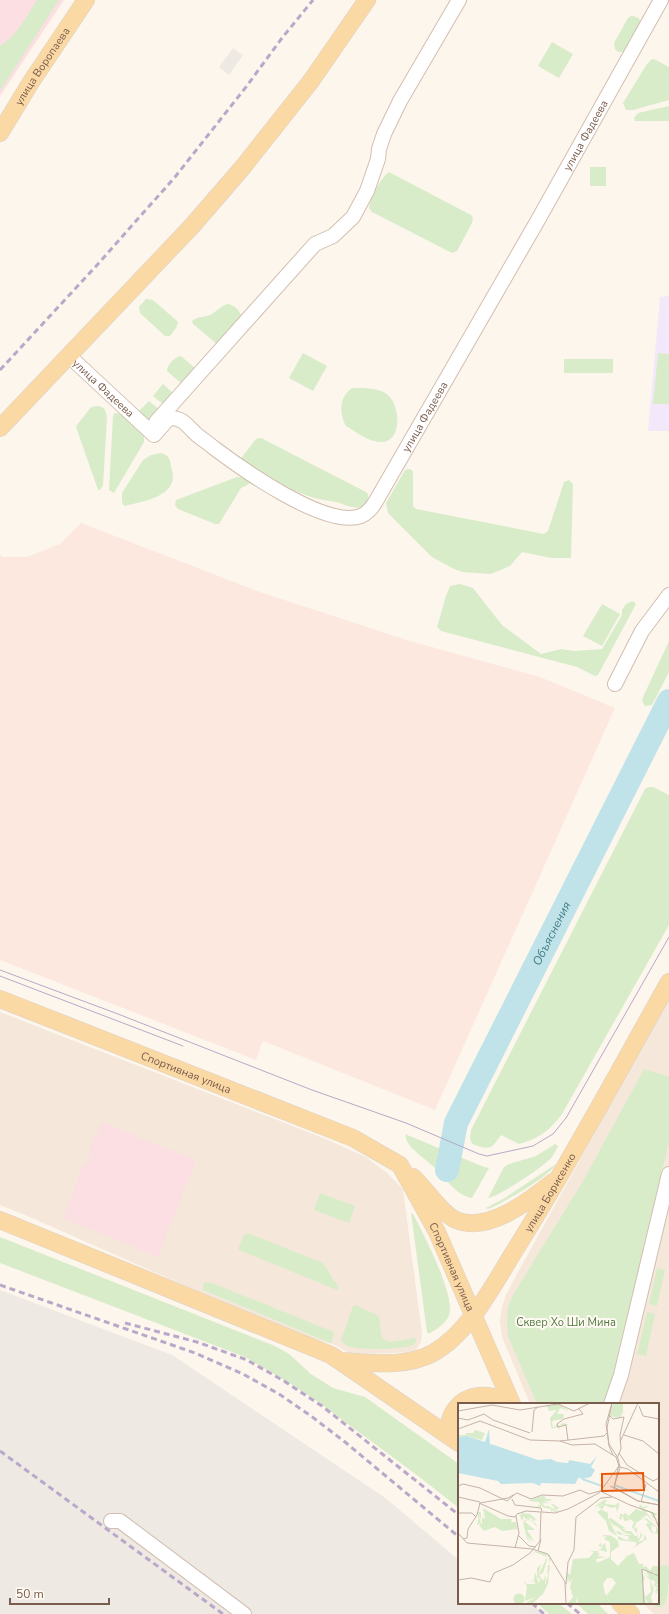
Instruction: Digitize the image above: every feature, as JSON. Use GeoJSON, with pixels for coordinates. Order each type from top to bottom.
{"type":"FeatureCollection","features":[{"type":"Feature","properties":{"kind":"main road","name":"улица Воропаева"},"geometry":{"type":"LineString","coordinates":[[0,133],[31,82],[86,0]]}},
{"type":"Feature","properties":{"kind":"main road","name":"улица Фадеева"},"geometry":{"type":"LineString","coordinates":[[0,428],[192,226],[243,167],[311,81],[367,0]]}},
{"type":"Feature","properties":{"kind":"main road","name":"улица Борисенко"},"geometry":{"type":"LineString","coordinates":[[474,1314],[499,1277],[561,1176],[669,982]]}},
{"type":"Feature","properties":{"kind":"main road","name":"Спортивная улица"},"geometry":{"type":"LineString","coordinates":[[0,999],[352,1138],[400,1165],[437,1232],[474,1314],[448,1343],[431,1354],[419,1359],[395,1363],[340,1361],[331,1355],[0,1220]]}},
{"type":"Feature","properties":{"kind":"main road"},"geometry":{"type":"LineString","coordinates":[[400,1165],[421,1185],[444,1211],[454,1219],[467,1223],[490,1221],[530,1199],[561,1176]]}},
{"type":"Feature","properties":{"kind":"main road"},"geometry":{"type":"LineString","coordinates":[[474,1314],[511,1403]]}},
{"type":"Feature","properties":{"kind":"main road"},"geometry":{"type":"LineString","coordinates":[[340,1361],[454,1439]]}},
{"type":"Feature","properties":{"kind":"main road"},"geometry":{"type":"LineString","coordinates":[[461,1403],[467,1399],[483,1396],[498,1398],[509,1403]]}},
{"type":"Feature","properties":{"kind":"main road"},"geometry":{"type":"LineString","coordinates":[[454,1439],[450,1420],[451,1415],[458,1405]]}},
{"type":"Feature","properties":{"kind":"main road"},"geometry":{"type":"LineString","coordinates":[[621,1604],[631,1614]]}},
{"type":"Feature","properties":{"kind":"street"},"geometry":{"type":"LineString","coordinates":[[149,430],[315,244],[333,236],[354,217],[367,191],[378,159],[379,149],[384,134],[400,101],[459,0]]}},
{"type":"Feature","properties":{"kind":"street","name":"улица Фадеева"},"geometry":{"type":"LineString","coordinates":[[69,356],[154,435],[170,418],[183,420],[197,435],[248,473],[312,509],[345,517],[360,516],[367,513],[376,501],[491,304],[661,0]]}},
{"type":"Feature","properties":{"kind":"street"},"geometry":{"type":"LineString","coordinates":[[615,684],[642,631],[669,595]]}},
{"type":"Feature","properties":{"kind":"street"},"geometry":{"type":"LineString","coordinates":[[611,1403],[621,1375],[669,1174]]}},
{"type":"Feature","properties":{"kind":"street"},"geometry":{"type":"LineString","coordinates":[[111,1521],[120,1521],[244,1614]]}},
{"type":"Feature","properties":{"kind":"shaded area"},"geometry":{"type":"Polygon","coordinates":[[[0,0],[64,0],[0,96],[0,0]]]}},
{"type":"Feature","properties":{"kind":"shaded area"},"geometry":{"type":"Polygon","coordinates":[[[233,48],[243,55],[229,75],[219,67],[233,48]]]}},
{"type":"Feature","properties":{"kind":"shaded area"},"geometry":{"type":"Polygon","coordinates":[[[669,296],[669,431],[648,431],[660,297],[669,296]]]}},
{"type":"Feature","properties":{"kind":"shaded area"},"geometry":{"type":"Polygon","coordinates":[[[81,523],[260,592],[410,641],[540,677],[615,708],[435,1110],[263,1041],[256,1060],[0,960],[0,555],[3,557],[27,557],[60,544],[81,523]]]}},
{"type":"Feature","properties":{"kind":"shaded area","name":"Сквер Хо Ши Мина"},"geometry":{"type":"Polygon","coordinates":[[[669,999],[669,1614],[654,1614],[644,1604],[659,1604],[659,1403],[530,1403],[502,1337],[500,1321],[506,1295],[669,999]]]}},
{"type":"Feature","properties":{"kind":"shaded area"},"geometry":{"type":"Polygon","coordinates":[[[0,1012],[321,1137],[366,1157],[387,1173],[403,1189],[422,1333],[421,1342],[416,1350],[395,1353],[349,1353],[335,1345],[308,1337],[181,1284],[0,1205],[0,1012]]]}},
{"type":"Feature","properties":{"kind":"shaded area"},"geometry":{"type":"Polygon","coordinates":[[[102,1122],[196,1160],[158,1257],[63,1218],[84,1163],[88,1164],[91,1155],[87,1154],[102,1122]]]}},
{"type":"Feature","properties":{"kind":"shaded area"},"geometry":{"type":"Polygon","coordinates":[[[0,1290],[172,1355],[384,1497],[458,1559],[458,1604],[533,1604],[544,1614],[0,1614],[0,1290]]]}},
{"type":"Feature","properties":{"kind":"green space"},"geometry":{"type":"Polygon","coordinates":[[[37,0],[59,0],[0,91],[0,46],[16,32],[37,0]]]}},
{"type":"Feature","properties":{"kind":"green space"},"geometry":{"type":"Polygon","coordinates":[[[631,16],[638,18],[641,23],[625,52],[618,52],[615,49],[614,43],[628,18],[631,16]]]}},
{"type":"Feature","properties":{"kind":"green space"},"geometry":{"type":"Polygon","coordinates":[[[552,42],[573,54],[559,78],[538,66],[552,42]]]}},
{"type":"Feature","properties":{"kind":"green space"},"geometry":{"type":"Polygon","coordinates":[[[652,59],[669,67],[669,100],[633,110],[626,110],[623,103],[647,64],[652,59]]]}},
{"type":"Feature","properties":{"kind":"green space"},"geometry":{"type":"Polygon","coordinates":[[[669,106],[669,121],[635,121],[634,118],[638,113],[669,106]]]}},
{"type":"Feature","properties":{"kind":"green space"},"geometry":{"type":"Polygon","coordinates":[[[590,167],[606,167],[606,186],[590,186],[590,167]]]}},
{"type":"Feature","properties":{"kind":"green space"},"geometry":{"type":"Polygon","coordinates":[[[389,172],[471,215],[473,218],[472,223],[457,251],[452,253],[372,212],[369,208],[374,194],[379,183],[389,172]]]}},
{"type":"Feature","properties":{"kind":"green space"},"geometry":{"type":"Polygon","coordinates":[[[146,299],[153,300],[178,322],[176,328],[170,336],[165,336],[140,313],[139,307],[146,299]]]}},
{"type":"Feature","properties":{"kind":"green space"},"geometry":{"type":"Polygon","coordinates":[[[227,304],[237,309],[242,319],[217,344],[193,324],[192,321],[210,315],[227,304]]]}},
{"type":"Feature","properties":{"kind":"green space"},"geometry":{"type":"Polygon","coordinates":[[[303,353],[327,366],[313,391],[289,378],[303,353]]]}},
{"type":"Feature","properties":{"kind":"green space"},"geometry":{"type":"Polygon","coordinates":[[[658,353],[669,354],[669,404],[653,404],[658,353]]]}},
{"type":"Feature","properties":{"kind":"green space"},"geometry":{"type":"Polygon","coordinates":[[[180,356],[195,368],[183,385],[167,371],[171,362],[180,356]]]}},
{"type":"Feature","properties":{"kind":"green space"},"geometry":{"type":"Polygon","coordinates":[[[564,359],[613,359],[613,373],[564,373],[564,359]]]}},
{"type":"Feature","properties":{"kind":"green space"},"geometry":{"type":"Polygon","coordinates":[[[163,384],[173,393],[164,405],[153,396],[163,384]]]}},
{"type":"Feature","properties":{"kind":"green space"},"geometry":{"type":"Polygon","coordinates":[[[352,388],[367,388],[382,391],[390,397],[396,411],[397,428],[390,440],[383,442],[374,441],[346,426],[341,411],[345,396],[352,388]]]}},
{"type":"Feature","properties":{"kind":"green space"},"geometry":{"type":"Polygon","coordinates":[[[149,401],[160,410],[150,422],[138,412],[149,401]]]}},
{"type":"Feature","properties":{"kind":"green space"},"geometry":{"type":"Polygon","coordinates":[[[97,406],[105,409],[107,418],[103,485],[100,490],[98,490],[76,427],[90,408],[97,406]]]}},
{"type":"Feature","properties":{"kind":"green space"},"geometry":{"type":"Polygon","coordinates":[[[115,413],[124,414],[144,434],[144,442],[114,493],[109,490],[113,416],[115,413]]]}},
{"type":"Feature","properties":{"kind":"green space"},"geometry":{"type":"Polygon","coordinates":[[[261,438],[366,492],[368,494],[368,501],[366,505],[357,508],[309,496],[278,483],[243,463],[242,457],[256,439],[261,438]]]}},
{"type":"Feature","properties":{"kind":"green space"},"geometry":{"type":"Polygon","coordinates":[[[161,453],[167,456],[170,461],[173,476],[171,485],[161,495],[146,501],[124,506],[122,502],[122,493],[143,460],[151,455],[161,453]]]}},
{"type":"Feature","properties":{"kind":"green space"},"geometry":{"type":"Polygon","coordinates":[[[405,470],[412,470],[413,473],[413,506],[416,509],[544,534],[548,531],[564,482],[569,480],[573,484],[571,558],[552,558],[522,552],[510,566],[491,574],[462,572],[452,568],[432,557],[388,513],[386,503],[405,470]]]}},
{"type":"Feature","properties":{"kind":"green space"},"geometry":{"type":"Polygon","coordinates":[[[237,477],[247,478],[250,482],[241,488],[219,524],[215,524],[178,509],[175,505],[176,500],[237,477]]]}},
{"type":"Feature","properties":{"kind":"green space"},"geometry":{"type":"Polygon","coordinates":[[[460,584],[473,588],[502,625],[541,654],[561,649],[575,651],[602,649],[622,615],[622,610],[626,604],[633,601],[636,604],[598,675],[595,676],[577,667],[441,631],[437,627],[450,586],[460,584]]]}},
{"type":"Feature","properties":{"kind":"green space"},"geometry":{"type":"Polygon","coordinates":[[[602,604],[620,614],[602,646],[583,636],[602,604]]]}},
{"type":"Feature","properties":{"kind":"green space"},"geometry":{"type":"Polygon","coordinates":[[[669,641],[669,672],[652,705],[645,706],[642,701],[644,695],[669,641]]]}},
{"type":"Feature","properties":{"kind":"green space"},"geometry":{"type":"Polygon","coordinates":[[[653,787],[669,795],[669,925],[562,1114],[553,1125],[544,1133],[519,1144],[501,1135],[495,1144],[490,1147],[486,1148],[472,1144],[470,1138],[471,1130],[645,789],[653,787]]]}},
{"type":"Feature","properties":{"kind":"green space","name":"Сквер Хо Ши Мина"},"geometry":{"type":"Polygon","coordinates":[[[644,1069],[669,1077],[669,1142],[606,1403],[537,1403],[508,1336],[508,1307],[513,1295],[583,1181],[644,1069]]]}},
{"type":"Feature","properties":{"kind":"green space"},"geometry":{"type":"Polygon","coordinates":[[[405,1134],[489,1168],[472,1198],[461,1194],[456,1190],[436,1169],[413,1149],[407,1142],[405,1134]]]}},
{"type":"Feature","properties":{"kind":"green space"},"geometry":{"type":"Polygon","coordinates":[[[555,1144],[558,1146],[552,1157],[547,1162],[511,1187],[488,1198],[504,1167],[509,1164],[536,1156],[555,1144]]]}},
{"type":"Feature","properties":{"kind":"green space"},"geometry":{"type":"Polygon","coordinates":[[[556,1164],[545,1176],[514,1196],[488,1209],[486,1208],[503,1199],[556,1164]]]}},
{"type":"Feature","properties":{"kind":"green space"},"geometry":{"type":"Polygon","coordinates":[[[320,1193],[355,1206],[349,1223],[314,1210],[320,1193]]]}},
{"type":"Feature","properties":{"kind":"green space"},"geometry":{"type":"Polygon","coordinates":[[[411,1213],[418,1223],[431,1249],[448,1294],[450,1306],[449,1315],[446,1321],[429,1334],[427,1332],[411,1213]]]}},
{"type":"Feature","properties":{"kind":"green space"},"geometry":{"type":"Polygon","coordinates":[[[248,1233],[323,1263],[339,1288],[337,1290],[239,1250],[238,1249],[244,1235],[248,1233]]]}},
{"type":"Feature","properties":{"kind":"green space"},"geometry":{"type":"Polygon","coordinates":[[[0,1237],[275,1346],[289,1354],[311,1374],[333,1388],[365,1397],[458,1463],[458,1507],[317,1401],[245,1357],[0,1263],[0,1237]]]}},
{"type":"Feature","properties":{"kind":"green space"},"geometry":{"type":"Polygon","coordinates":[[[657,1268],[665,1270],[657,1306],[649,1304],[657,1268]]]}},
{"type":"Feature","properties":{"kind":"green space"},"geometry":{"type":"Polygon","coordinates":[[[204,1282],[212,1283],[334,1332],[332,1342],[330,1343],[203,1290],[204,1282]]]}},
{"type":"Feature","properties":{"kind":"green space"},"geometry":{"type":"Polygon","coordinates":[[[355,1305],[379,1317],[383,1339],[390,1342],[414,1338],[416,1339],[415,1343],[409,1346],[383,1349],[356,1348],[345,1345],[341,1340],[353,1306],[355,1305]]]}},
{"type":"Feature","properties":{"kind":"green space"},"geometry":{"type":"Polygon","coordinates":[[[647,1312],[655,1314],[646,1356],[637,1354],[647,1312]]]}},
{"type":"Feature","properties":{"kind":"green space"},"geometry":{"type":"Polygon","coordinates":[[[659,1565],[669,1566],[669,1582],[666,1599],[662,1607],[656,1607],[653,1604],[659,1604],[659,1565]]]}},
{"type":"Feature","properties":{"kind":"green space"},"geometry":{"type":"Polygon","coordinates":[[[538,1604],[559,1604],[572,1614],[549,1614],[538,1604]]]}},
{"type":"Feature","properties":{"kind":"green space"},"geometry":{"type":"Polygon","coordinates":[[[577,1604],[598,1604],[608,1614],[588,1614],[577,1604]]]}},
{"type":"Feature","properties":{"kind":"waterway","name":"Объяснения"},"geometry":{"type":"LineString","coordinates":[[447,1170],[456,1123],[669,701]]}},
{"type":"Feature","properties":{"kind":"tram line"},"geometry":{"type":"LineString","coordinates":[[0,970],[118,1014],[312,1090],[406,1123],[487,1156],[533,1146],[553,1134],[566,1118],[669,937]]}},
{"type":"Feature","properties":{"kind":"tram line"},"geometry":{"type":"LineString","coordinates":[[0,976],[183,1046]]}},
{"type":"Feature","properties":{"kind":"railway"},"geometry":{"type":"LineString","coordinates":[[0,370],[98,264],[175,177],[313,0]]}},
{"type":"Feature","properties":{"kind":"railway"},"geometry":{"type":"LineString","coordinates":[[0,1285],[195,1353],[243,1374],[279,1394],[311,1416],[345,1442],[458,1536]]}},
{"type":"Feature","properties":{"kind":"railway"},"geometry":{"type":"LineString","coordinates":[[125,1323],[197,1342],[247,1360],[284,1381],[322,1406],[458,1514]]}},
{"type":"Feature","properties":{"kind":"railway"},"geometry":{"type":"LineString","coordinates":[[0,1451],[223,1614]]}},
{"type":"Feature","properties":{"kind":"railway"},"geometry":{"type":"LineString","coordinates":[[533,1604],[544,1614]]}},
{"type":"Feature","properties":{"kind":"railway"},"geometry":{"type":"LineString","coordinates":[[568,1604],[580,1614]]}}]}
